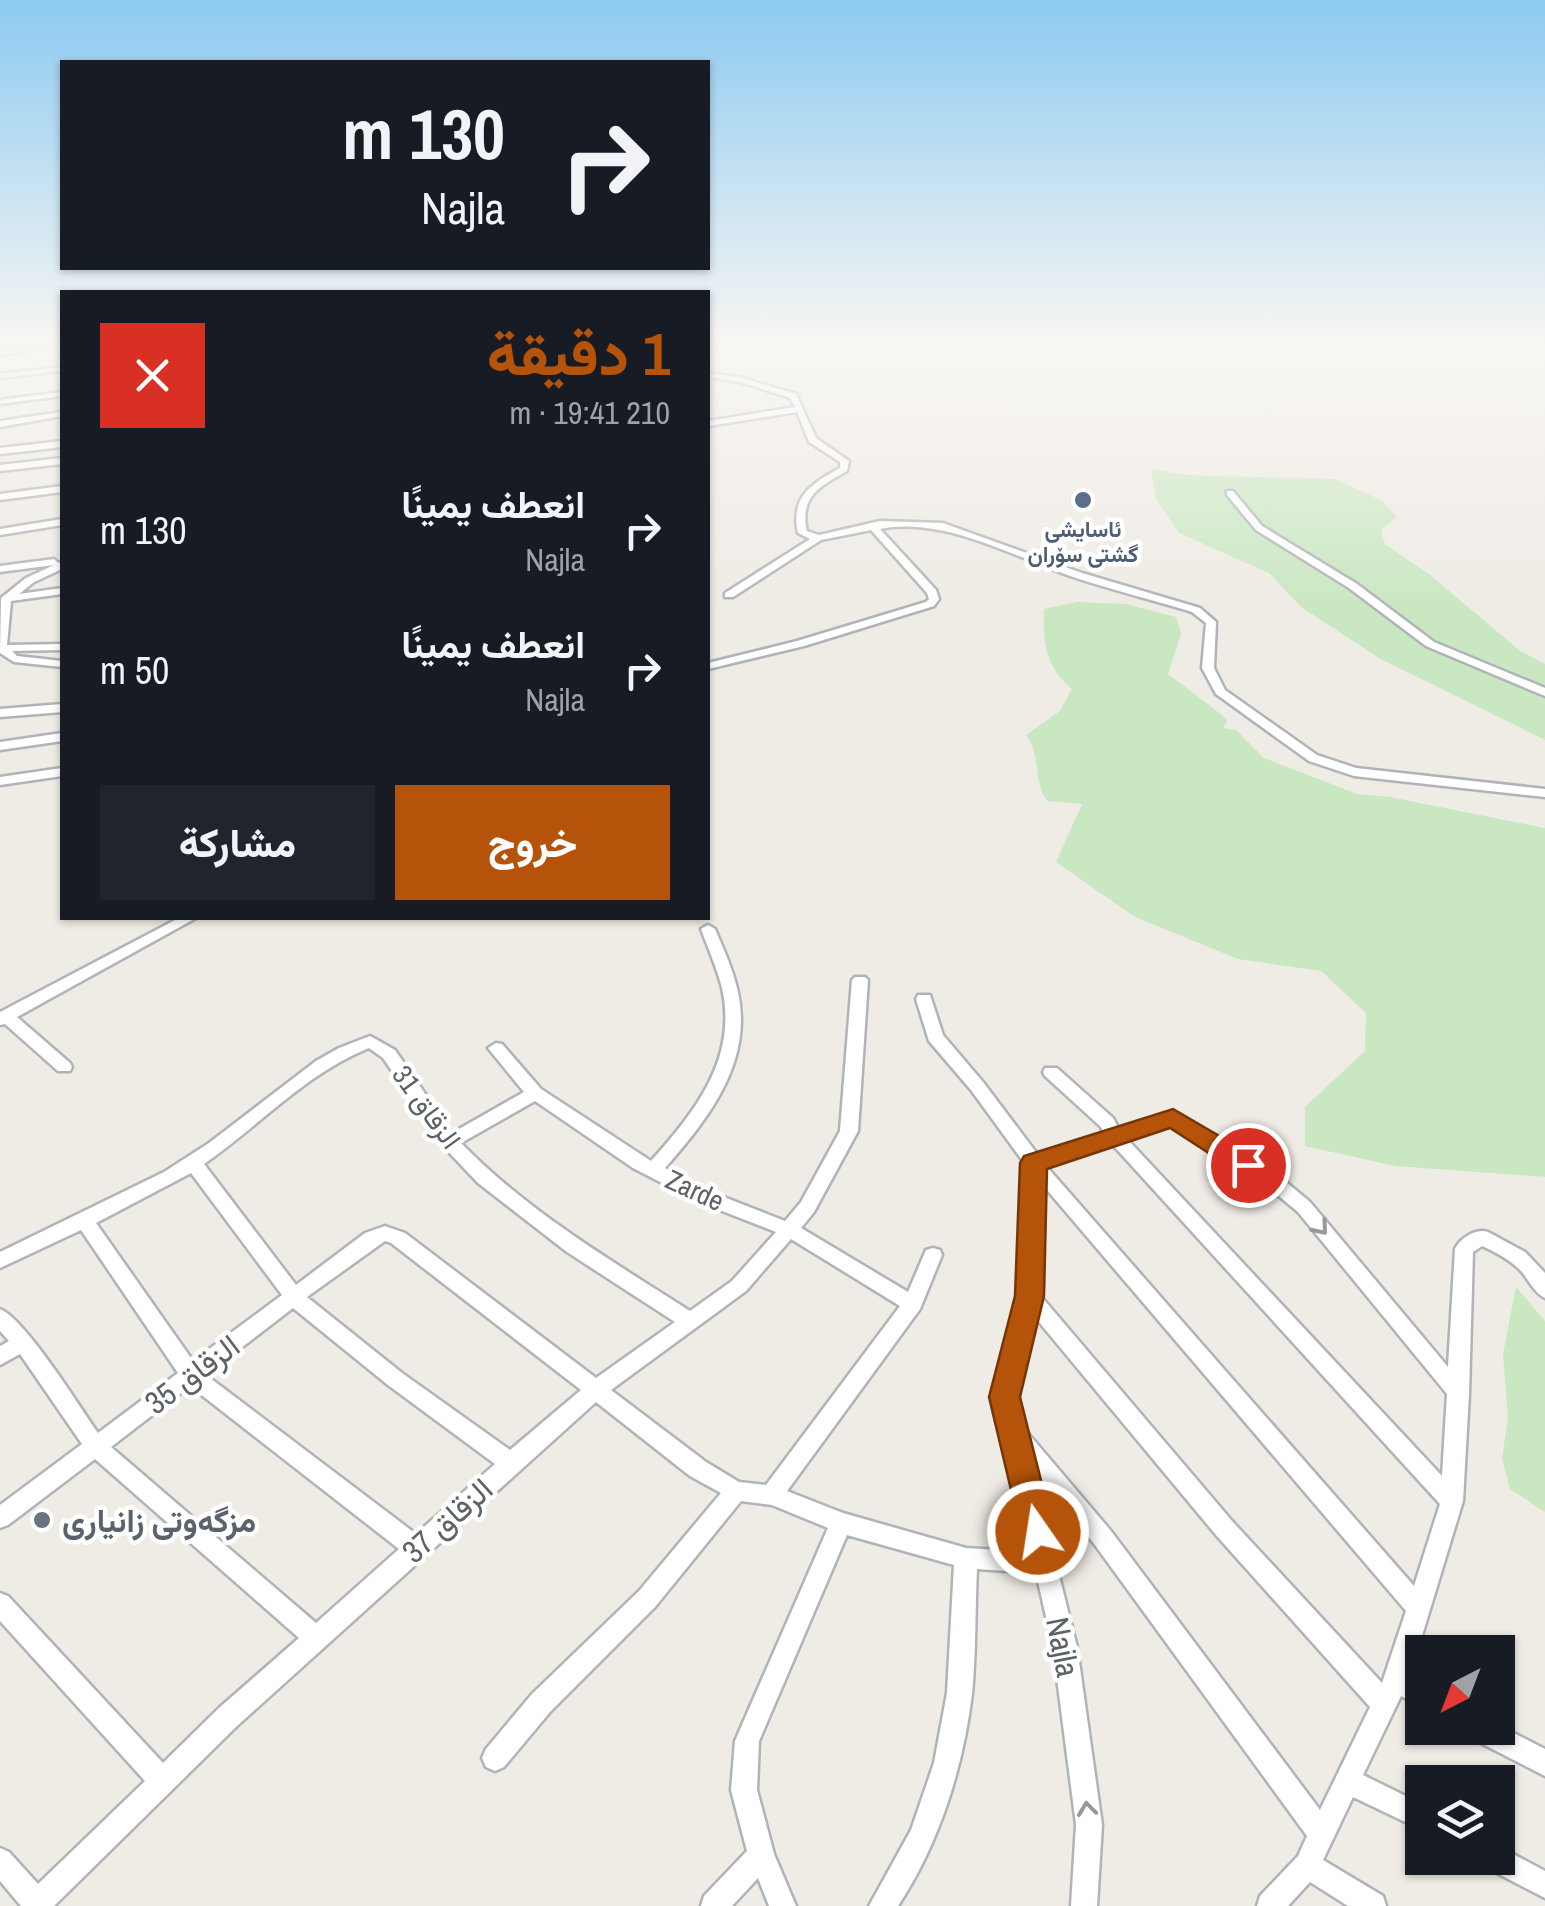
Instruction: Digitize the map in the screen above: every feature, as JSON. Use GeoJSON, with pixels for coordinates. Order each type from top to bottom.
{"type":"FeatureCollection","features":[{"type":"Feature","properties":{"kind":"street"},"geometry":{"type":"LineString","coordinates":[[808,432],[812,442],[846,463],[844,469],[811,489],[798,509],[803,533],[818,538]]}},
{"type":"Feature","properties":{"kind":"street"},"geometry":{"type":"LineString","coordinates":[[0,451],[60,444]]}},
{"type":"Feature","properties":{"kind":"street"},"geometry":{"type":"LineString","coordinates":[[0,481],[2,468],[60,461]]}},
{"type":"Feature","properties":{"kind":"street"},"geometry":{"type":"LineString","coordinates":[[0,497],[60,489]]}},
{"type":"Feature","properties":{"kind":"street"},"geometry":{"type":"LineString","coordinates":[[1230,494],[1259,528],[1353,586],[1430,644],[1545,692]]}},
{"type":"Feature","properties":{"kind":"street"},"geometry":{"type":"LineString","coordinates":[[872,527],[910,516]]}},
{"type":"Feature","properties":{"kind":"street"},"geometry":{"type":"LineString","coordinates":[[0,532],[60,522]]}},
{"type":"Feature","properties":{"kind":"street"},"geometry":{"type":"LineString","coordinates":[[729,595],[818,538],[910,522],[943,526],[1078,574],[1196,610],[1211,622],[1208,668],[1220,692],[1314,758],[1354,772],[1545,793]]}},
{"type":"Feature","properties":{"kind":"street"},"geometry":{"type":"LineString","coordinates":[[710,666],[781,649],[930,604],[932,592],[872,527]]}},
{"type":"Feature","properties":{"kind":"street"},"geometry":{"type":"LineString","coordinates":[[0,569],[60,563]]}},
{"type":"Feature","properties":{"kind":"street"},"geometry":{"type":"LineString","coordinates":[[3,599],[60,564]]}},
{"type":"Feature","properties":{"kind":"street"},"geometry":{"type":"LineString","coordinates":[[3,599],[60,594]]}},
{"type":"Feature","properties":{"kind":"street"},"geometry":{"type":"LineString","coordinates":[[1,648],[3,599]]}},
{"type":"Feature","properties":{"kind":"street"},"geometry":{"type":"LineString","coordinates":[[1,648],[60,647]]}},
{"type":"Feature","properties":{"kind":"street"},"geometry":{"type":"LineString","coordinates":[[1,648],[14,659],[60,664]]}},
{"type":"Feature","properties":{"kind":"street"},"geometry":{"type":"LineString","coordinates":[[0,713],[60,708]]}},
{"type":"Feature","properties":{"kind":"street"},"geometry":{"type":"LineString","coordinates":[[0,746],[60,737]]}},
{"type":"Feature","properties":{"kind":"street"},"geometry":{"type":"LineString","coordinates":[[0,781],[60,772]]}},
{"type":"Feature","properties":{"kind":"street"},"geometry":{"type":"LineString","coordinates":[[64,1067],[3,1018],[185,920]]}},
{"type":"Feature","properties":{"kind":"street"},"geometry":{"type":"LineString","coordinates":[[653,1170],[689,1130],[732,1055],[732,995],[708,928]]}},
{"type":"Feature","properties":{"kind":"street","name":"الزقاق 37"},"geometry":{"type":"LineString","coordinates":[[36,1905],[162,1781],[510,1462],[598,1388],[738,1286],[808,1207],[849,1131],[860,980]]}},
{"type":"Feature","properties":{"kind":"street"},"geometry":{"type":"LineString","coordinates":[[924,999],[935,1038],[1034,1163],[1418,1608]]}},
{"type":"Feature","properties":{"kind":"street","name":"الزقاق 31"},"geometry":{"type":"LineString","coordinates":[[0,1261],[193,1163],[306,1072],[343,1050],[370,1040],[389,1054],[449,1142],[484,1178],[574,1247],[690,1321]]}},
{"type":"Feature","properties":{"kind":"street","name":"Zarde"},"geometry":{"type":"LineString","coordinates":[[496,1048],[535,1093],[653,1170],[705,1197],[788,1229],[913,1304]]}},
{"type":"Feature","properties":{"kind":"street"},"geometry":{"type":"LineString","coordinates":[[1051,1072],[1107,1122],[1116,1137],[1452,1501]]}},
{"type":"Feature","properties":{"kind":"street"},"geometry":{"type":"LineString","coordinates":[[449,1142],[535,1093]]}},
{"type":"Feature","properties":{"kind":"street"},"geometry":{"type":"LineString","coordinates":[[1034,1163],[1173,1118],[1274,1182],[1304,1207],[1459,1394]]}},
{"type":"Feature","properties":{"kind":"street"},"geometry":{"type":"LineString","coordinates":[[193,1163],[295,1298],[395,1379],[510,1462]]}},
{"type":"Feature","properties":{"kind":"street","name":"Najla"},"geometry":{"type":"LineString","coordinates":[[1034,1163],[1029,1296],[1004,1397],[1065,1647],[1089,1825],[1084,1906]]}},
{"type":"Feature","properties":{"kind":"street"},"geometry":{"type":"LineString","coordinates":[[83,1218],[190,1374],[416,1548]]}},
{"type":"Feature","properties":{"kind":"street","name":"الزقاق 35"},"geometry":{"type":"LineString","coordinates":[[0,1518],[372,1238],[385,1233],[398,1238],[598,1388]]}},
{"type":"Feature","properties":{"kind":"street"},"geometry":{"type":"LineString","coordinates":[[1270,1906],[1307,1865],[1396,1680],[1452,1501],[1464,1249],[1481,1237],[1507,1248],[1536,1273],[1545,1290]]}},
{"type":"Feature","properties":{"kind":"street"},"geometry":{"type":"LineString","coordinates":[[771,1494],[913,1304],[933,1255]]}},
{"type":"Feature","properties":{"kind":"street"},"geometry":{"type":"LineString","coordinates":[[1029,1296],[1224,1528],[1384,1704]]}},
{"type":"Feature","properties":{"kind":"street"},"geometry":{"type":"LineString","coordinates":[[0,1316],[95,1446],[316,1638]]}},
{"type":"Feature","properties":{"kind":"street"},"geometry":{"type":"LineString","coordinates":[[0,1357],[22,1342]]}},
{"type":"Feature","properties":{"kind":"street"},"geometry":{"type":"LineString","coordinates":[[598,1388],[698,1469],[736,1491],[771,1494],[841,1523],[966,1558],[1045,1563]]}},
{"type":"Feature","properties":{"kind":"street"},"geometry":{"type":"LineString","coordinates":[[1012,1428],[1104,1538],[1322,1835]]}},
{"type":"Feature","properties":{"kind":"street"},"geometry":{"type":"LineString","coordinates":[[495,1758],[541,1703],[646,1599],[736,1491]]}},
{"type":"Feature","properties":{"kind":"street"},"geometry":{"type":"LineString","coordinates":[[783,1906],[761,1855],[744,1790],[746,1740],[841,1523]]}},
{"type":"Feature","properties":{"kind":"street"},"geometry":{"type":"LineString","coordinates":[[882,1906],[897,1884],[930,1812],[957,1712],[966,1558]]}},
{"type":"Feature","properties":{"kind":"street"},"geometry":{"type":"LineString","coordinates":[[0,1604],[162,1781]]}},
{"type":"Feature","properties":{"kind":"street"},"geometry":{"type":"LineString","coordinates":[[1396,1680],[1405,1686]]}},
{"type":"Feature","properties":{"kind":"street"},"geometry":{"type":"LineString","coordinates":[[1511,1745],[1545,1763]]}},
{"type":"Feature","properties":{"kind":"street"},"geometry":{"type":"LineString","coordinates":[[1348,1781],[1405,1809]]}},
{"type":"Feature","properties":{"kind":"street"},"geometry":{"type":"LineString","coordinates":[[714,1906],[761,1855]]}},
{"type":"Feature","properties":{"kind":"street"},"geometry":{"type":"LineString","coordinates":[[0,1862],[36,1905]]}},
{"type":"Feature","properties":{"kind":"street"},"geometry":{"type":"LineString","coordinates":[[1307,1865],[1372,1906]]}},
{"type":"Feature","properties":{"kind":"street"},"geometry":{"type":"LineString","coordinates":[[1515,1869],[1545,1885]]}},
{"type":"Feature","properties":{"kind":"green space"},"geometry":{"type":"Polygon","coordinates":[[[1151,469],[1186,475],[1335,479],[1381,500],[1397,517],[1381,530],[1385,544],[1429,574],[1519,650],[1545,664],[1545,740],[1379,658],[1301,607],[1269,573],[1179,533],[1156,499],[1151,469]]]}},
{"type":"Feature","properties":{"kind":"green space"},"geometry":{"type":"Polygon","coordinates":[[[1077,602],[1126,604],[1176,617],[1181,634],[1168,674],[1222,715],[1227,721],[1223,728],[1236,730],[1264,758],[1357,794],[1545,828],[1545,1177],[1395,1166],[1305,1146],[1305,1107],[1365,1051],[1366,1013],[1321,971],[1238,959],[1135,917],[1056,862],[1082,804],[1047,801],[1026,735],[1060,711],[1072,689],[1051,663],[1044,633],[1044,609],[1077,602]]]}},
{"type":"Feature","properties":{"kind":"green space"},"geometry":{"type":"Polygon","coordinates":[[[1516,1287],[1545,1321],[1545,1512],[1510,1489],[1502,1458],[1508,1418],[1503,1354],[1516,1287]]]}},
{"type":"Feature","properties":{"kind":"place","name":"ئاسایشی گشتی سۆران"},"geometry":{"type":"Point","coordinates":[1083,500]}},
{"type":"Feature","properties":{"kind":"place","name":"مزگەوتی زانیاری"},"geometry":{"type":"Point","coordinates":[42,1520]}},
{"type":"Feature","properties":{"kind":"route"},"geometry":{"type":"LineString","coordinates":[[1038,1532],[1004,1397],[1029,1296],[1034,1163],[1173,1118],[1248,1165]]}}]}
